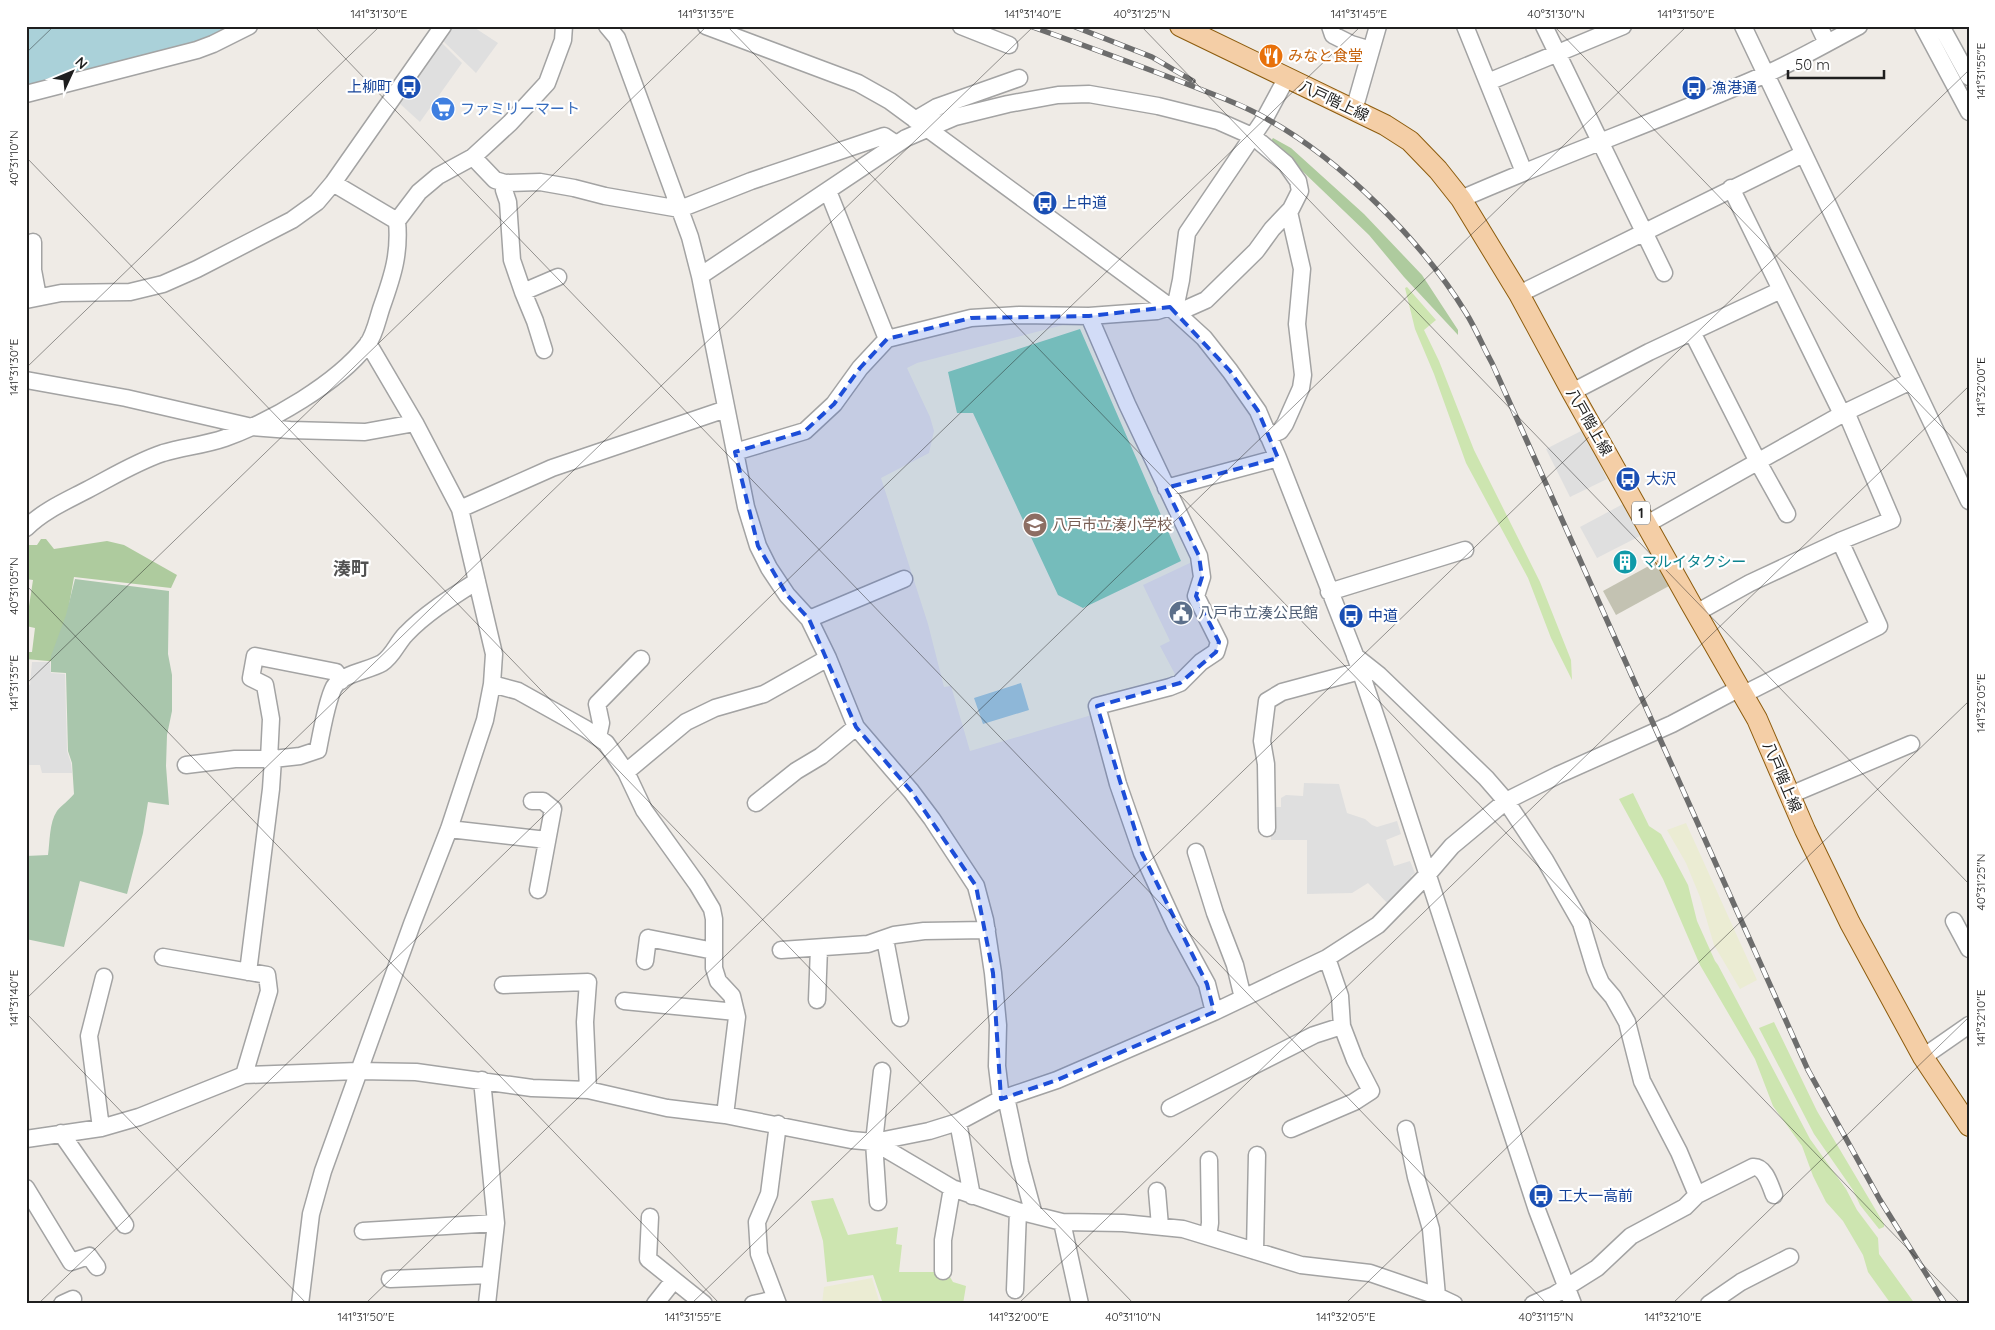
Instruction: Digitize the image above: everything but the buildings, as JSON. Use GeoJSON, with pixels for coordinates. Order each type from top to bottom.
{"type":"FeatureCollection","features":[{"type":"Feature","properties":{"kind":"main road","name":"八戸階上線"},"geometry":{"type":"LineString","coordinates":[[1180,26],[1385,125],[1410,141],[1438,170],[1461,199],[1519,294],[1696,613],[1758,718],[1790,795],[1850,923],[1923,1056],[1969,1126]]}},
{"type":"Feature","properties":{"kind":"street"},"geometry":{"type":"LineString","coordinates":[[26,94],[196,50],[214,44],[249,26]]}},
{"type":"Feature","properties":{"kind":"street"},"geometry":{"type":"LineString","coordinates":[[33,242],[32,299],[61,293],[130,292],[164,284],[292,220],[317,202],[333,183],[443,26]]}},
{"type":"Feature","properties":{"kind":"street"},"geometry":{"type":"LineString","coordinates":[[26,528],[35,519],[58,505],[140,463],[162,454],[224,438],[252,427],[314,392],[345,367],[368,343],[395,269],[399,241],[397,221],[419,192],[438,176],[473,157],[510,123],[547,84],[563,40],[564,26]]}},
{"type":"Feature","properties":{"kind":"street"},"geometry":{"type":"LineString","coordinates":[[607,26],[617,38],[690,238],[700,276],[746,507],[758,546],[769,568],[787,595],[809,619],[828,658],[856,728],[911,791],[976,886],[987,930],[998,1026],[997,1066],[1034,1215]]}},
{"type":"Feature","properties":{"kind":"street"},"geometry":{"type":"LineString","coordinates":[[706,26],[858,83],[890,101],[1170,308],[1204,338],[1258,411],[1357,663],[1537,1210],[1573,1304]]}},
{"type":"Feature","properties":{"kind":"street"},"geometry":{"type":"LineString","coordinates":[[961,26],[1009,45]]}},
{"type":"Feature","properties":{"kind":"street"},"geometry":{"type":"LineString","coordinates":[[1354,110],[1378,26]]}},
{"type":"Feature","properties":{"kind":"street"},"geometry":{"type":"LineString","coordinates":[[1465,26],[1524,172]]}},
{"type":"Feature","properties":{"kind":"street"},"geometry":{"type":"LineString","coordinates":[[1544,26],[1664,273]]}},
{"type":"Feature","properties":{"kind":"street"},"geometry":{"type":"LineString","coordinates":[[1488,82],[1623,26]]}},
{"type":"Feature","properties":{"kind":"street"},"geometry":{"type":"LineString","coordinates":[[1743,26],[1969,501]]}},
{"type":"Feature","properties":{"kind":"street"},"geometry":{"type":"LineString","coordinates":[[1819,26],[1827,43]]}},
{"type":"Feature","properties":{"kind":"street"},"geometry":{"type":"LineString","coordinates":[[1461,199],[1765,74],[1859,26]]}},
{"type":"Feature","properties":{"kind":"street"},"geometry":{"type":"LineString","coordinates":[[1923,26],[1969,112]]}},
{"type":"Feature","properties":{"kind":"street"},"geometry":{"type":"LineString","coordinates":[[1942,26],[1969,77]]}},
{"type":"Feature","properties":{"kind":"street"},"geometry":{"type":"LineString","coordinates":[[1328,29],[1351,44],[1371,50]]}},
{"type":"Feature","properties":{"kind":"street"},"geometry":{"type":"LineString","coordinates":[[700,276],[896,144],[921,124],[937,107],[1019,78]]}},
{"type":"Feature","properties":{"kind":"street"},"geometry":{"type":"LineString","coordinates":[[735,452],[806,431],[834,404],[860,368],[888,339],[971,318],[1019,315],[1089,316],[1157,311],[1170,308],[1176,299],[1181,280],[1187,233],[1265,118],[1286,78]]}},
{"type":"Feature","properties":{"kind":"street"},"geometry":{"type":"LineString","coordinates":[[921,124],[1008,104],[1058,95],[1089,94],[1158,106],[1218,121],[1252,136],[1286,164],[1298,181],[1300,191],[1289,212],[1272,229],[1256,251],[1206,300],[1188,308]]}},
{"type":"Feature","properties":{"kind":"street"},"geometry":{"type":"LineString","coordinates":[[473,157],[495,180],[505,183],[540,182],[680,209],[751,181],[884,136],[896,144]]}},
{"type":"Feature","properties":{"kind":"street"},"geometry":{"type":"LineString","coordinates":[[1519,294],[1803,154]]}},
{"type":"Feature","properties":{"kind":"street"},"geometry":{"type":"LineString","coordinates":[[333,183],[397,221]]}},
{"type":"Feature","properties":{"kind":"street"},"geometry":{"type":"LineString","coordinates":[[505,183],[504,190],[508,202],[512,260],[544,350]]}},
{"type":"Feature","properties":{"kind":"street"},"geometry":{"type":"LineString","coordinates":[[1696,613],[1750,583],[1840,541],[1892,520],[1844,413],[1731,188]]}},
{"type":"Feature","properties":{"kind":"street"},"geometry":{"type":"LineString","coordinates":[[828,191],[888,339]]}},
{"type":"Feature","properties":{"kind":"street"},"geometry":{"type":"LineString","coordinates":[[1268,436],[1280,431],[1285,424],[1301,388],[1303,375],[1297,318],[1302,269],[1289,212]]}},
{"type":"Feature","properties":{"kind":"street"},"geometry":{"type":"LineString","coordinates":[[522,292],[558,277]]}},
{"type":"Feature","properties":{"kind":"street"},"geometry":{"type":"LineString","coordinates":[[1572,392],[1611,371],[1781,290]]}},
{"type":"Feature","properties":{"kind":"street"},"geometry":{"type":"LineString","coordinates":[[1089,316],[1198,556],[1202,577],[1196,596],[1219,642],[1216,652],[1201,662],[1180,683],[1097,706],[1118,784],[1142,853],[1176,927],[1207,984],[1214,1012]]}},
{"type":"Feature","properties":{"kind":"street"},"geometry":{"type":"LineString","coordinates":[[1692,332],[1758,462],[1788,514]]}},
{"type":"Feature","properties":{"kind":"street"},"geometry":{"type":"LineString","coordinates":[[300,1304],[311,1214],[323,1171],[358,1071],[449,829],[485,720],[492,684],[494,654],[460,509],[415,423],[368,343]]}},
{"type":"Feature","properties":{"kind":"street"},"geometry":{"type":"LineString","coordinates":[[26,380],[126,398],[252,427],[365,432],[415,423]]}},
{"type":"Feature","properties":{"kind":"street"},"geometry":{"type":"LineString","coordinates":[[1647,524],[1844,413],[1911,380]]}},
{"type":"Feature","properties":{"kind":"street"},"geometry":{"type":"LineString","coordinates":[[460,509],[552,468],[726,409]]}},
{"type":"Feature","properties":{"kind":"street"},"geometry":{"type":"LineString","coordinates":[[1166,488],[1278,458]]}},
{"type":"Feature","properties":{"kind":"street"},"geometry":{"type":"LineString","coordinates":[[26,1139],[101,1128],[139,1118],[244,1075],[358,1071],[416,1072],[532,1088],[588,1090],[667,1108],[725,1115],[851,1140],[874,1142],[929,1131],[958,1122],[1004,1098],[1057,1080],[1214,1012],[1327,958],[1378,925],[1428,874],[1452,846],[1506,801],[1879,626],[1840,541]]}},
{"type":"Feature","properties":{"kind":"street"},"geometry":{"type":"LineString","coordinates":[[1330,592],[1465,550]]}},
{"type":"Feature","properties":{"kind":"street"},"geometry":{"type":"LineString","coordinates":[[809,619],[904,579]]}},
{"type":"Feature","properties":{"kind":"street"},"geometry":{"type":"LineString","coordinates":[[186,765],[235,759],[271,759],[300,756],[318,750],[322,726],[334,687],[341,681],[383,662],[398,646],[405,635],[438,607],[477,581]]}},
{"type":"Feature","properties":{"kind":"street"},"geometry":{"type":"LineString","coordinates":[[248,972],[271,788],[271,719],[266,685],[251,678],[255,656],[336,672],[341,681]]}},
{"type":"Feature","properties":{"kind":"street"},"geometry":{"type":"LineString","coordinates":[[626,772],[686,722],[716,708],[764,694],[828,658]]}},
{"type":"Feature","properties":{"kind":"street"},"geometry":{"type":"LineString","coordinates":[[598,737],[601,723],[597,704],[641,659]]}},
{"type":"Feature","properties":{"kind":"street"},"geometry":{"type":"LineString","coordinates":[[1267,828],[1266,764],[1262,741],[1267,701],[1282,692],[1357,663],[1379,675],[1486,778],[1506,801],[1550,867],[1581,923],[1598,976],[1627,1022],[1642,1081],[1667,1126],[1697,1195]]}},
{"type":"Feature","properties":{"kind":"street"},"geometry":{"type":"LineString","coordinates":[[492,684],[518,691],[606,743],[626,772],[644,810],[698,884],[712,908],[714,919],[714,968],[718,981],[732,996],[736,1012],[725,1115]]}},
{"type":"Feature","properties":{"kind":"street"},"geometry":{"type":"LineString","coordinates":[[756,803],[796,771],[821,756],[856,728]]}},
{"type":"Feature","properties":{"kind":"street"},"geometry":{"type":"LineString","coordinates":[[1790,795],[1912,744]]}},
{"type":"Feature","properties":{"kind":"street"},"geometry":{"type":"LineString","coordinates":[[532,801],[543,801],[553,809],[538,890]]}},
{"type":"Feature","properties":{"kind":"street"},"geometry":{"type":"LineString","coordinates":[[449,829],[547,840]]}},
{"type":"Feature","properties":{"kind":"street"},"geometry":{"type":"LineString","coordinates":[[1196,852],[1215,913],[1235,965],[1243,998]]}},
{"type":"Feature","properties":{"kind":"street"},"geometry":{"type":"LineString","coordinates":[[1954,921],[1969,949]]}},
{"type":"Feature","properties":{"kind":"street"},"geometry":{"type":"LineString","coordinates":[[782,950],[868,944],[894,935],[924,931],[987,930]]}},
{"type":"Feature","properties":{"kind":"street"},"geometry":{"type":"LineString","coordinates":[[644,961],[648,938],[714,951]]}},
{"type":"Feature","properties":{"kind":"street"},"geometry":{"type":"LineString","coordinates":[[885,939],[900,1018]]}},
{"type":"Feature","properties":{"kind":"street"},"geometry":{"type":"LineString","coordinates":[[817,1000],[819,948]]}},
{"type":"Feature","properties":{"kind":"street"},"geometry":{"type":"LineString","coordinates":[[163,957],[267,975],[269,991],[244,1075]]}},
{"type":"Feature","properties":{"kind":"street"},"geometry":{"type":"LineString","coordinates":[[1291,1129],[1354,1102],[1371,1091],[1355,1060],[1342,1026],[1340,996],[1327,958]]}},
{"type":"Feature","properties":{"kind":"street"},"geometry":{"type":"LineString","coordinates":[[101,1128],[89,1036],[104,977]]}},
{"type":"Feature","properties":{"kind":"street"},"geometry":{"type":"LineString","coordinates":[[502,985],[588,982],[585,1022],[588,1090]]}},
{"type":"Feature","properties":{"kind":"street"},"geometry":{"type":"LineString","coordinates":[[624,1001],[736,1012]]}},
{"type":"Feature","properties":{"kind":"street"},"geometry":{"type":"LineString","coordinates":[[1923,1056],[1969,1025]]}},
{"type":"Feature","properties":{"kind":"street"},"geometry":{"type":"LineString","coordinates":[[1170,1108],[1314,1035],[1342,1026]]}},
{"type":"Feature","properties":{"kind":"street"},"geometry":{"type":"LineString","coordinates":[[878,1202],[874,1142],[882,1071]]}},
{"type":"Feature","properties":{"kind":"street"},"geometry":{"type":"LineString","coordinates":[[482,1080],[496,1223],[486,1304]]}},
{"type":"Feature","properties":{"kind":"street"},"geometry":{"type":"LineString","coordinates":[[958,1122],[972,1196]]}},
{"type":"Feature","properties":{"kind":"street"},"geometry":{"type":"LineString","coordinates":[[753,1304],[777,1302],[760,1254],[757,1222],[769,1194],[778,1124]]}},
{"type":"Feature","properties":{"kind":"street"},"geometry":{"type":"LineString","coordinates":[[1406,1129],[1416,1177],[1431,1229],[1437,1296]]}},
{"type":"Feature","properties":{"kind":"street"},"geometry":{"type":"LineString","coordinates":[[61,1133],[126,1225]]}},
{"type":"Feature","properties":{"kind":"street"},"geometry":{"type":"LineString","coordinates":[[874,1142],[952,1188],[1018,1211],[1062,1222],[1160,1226],[1183,1229],[1301,1265],[1370,1273],[1437,1296],[1454,1304]]}},
{"type":"Feature","properties":{"kind":"street"},"geometry":{"type":"LineString","coordinates":[[1255,1251],[1256,1155]]}},
{"type":"Feature","properties":{"kind":"street"},"geometry":{"type":"LineString","coordinates":[[1208,1236],[1210,1224],[1209,1160]]}},
{"type":"Feature","properties":{"kind":"street"},"geometry":{"type":"LineString","coordinates":[[1533,1304],[1554,1296],[1597,1268],[1631,1236],[1685,1207],[1697,1195],[1753,1167],[1762,1169],[1774,1195]]}},
{"type":"Feature","properties":{"kind":"street"},"geometry":{"type":"LineString","coordinates":[[26,1188],[71,1262],[89,1256],[97,1267]]}},
{"type":"Feature","properties":{"kind":"street"},"geometry":{"type":"LineString","coordinates":[[943,1271],[943,1240],[952,1188]]}},
{"type":"Feature","properties":{"kind":"street"},"geometry":{"type":"LineString","coordinates":[[1157,1191],[1160,1226]]}},
{"type":"Feature","properties":{"kind":"street"},"geometry":{"type":"LineString","coordinates":[[1015,1290],[1018,1211]]}},
{"type":"Feature","properties":{"kind":"street"},"geometry":{"type":"LineString","coordinates":[[650,1217],[648,1259],[704,1304]]}},
{"type":"Feature","properties":{"kind":"street"},"geometry":{"type":"LineString","coordinates":[[1062,1222],[1080,1304]]}},
{"type":"Feature","properties":{"kind":"street"},"geometry":{"type":"LineString","coordinates":[[363,1231],[496,1223]]}},
{"type":"Feature","properties":{"kind":"street"},"geometry":{"type":"LineString","coordinates":[[1709,1304],[1741,1282],[1790,1258]]}},
{"type":"Feature","properties":{"kind":"street"},"geometry":{"type":"LineString","coordinates":[[390,1279],[490,1275]]}},
{"type":"Feature","properties":{"kind":"street"},"geometry":{"type":"LineString","coordinates":[[655,1304],[674,1280]]}},
{"type":"Feature","properties":{"kind":"highlighted area"},"geometry":{"type":"Polygon","coordinates":[[[1170,307],[1230,371],[1258,411],[1278,458],[1166,488],[1199,556],[1202,577],[1196,596],[1219,642],[1216,652],[1180,683],[1097,706],[1142,853],[1207,984],[1214,1012],[1057,1080],[1001,1099],[993,973],[976,886],[911,791],[856,727],[809,619],[787,595],[758,546],[735,452],[805,431],[834,404],[860,368],[887,339],[971,318],[1089,316],[1170,307]]]}},
{"type":"Feature","properties":{"kind":"shaded area"},"geometry":{"type":"Polygon","coordinates":[[[451,26],[472,26],[498,43],[476,73],[442,40],[451,26]]]}},
{"type":"Feature","properties":{"kind":"shaded area"},"geometry":{"type":"Polygon","coordinates":[[[441,42],[462,63],[420,122],[398,102],[441,42]]]}},
{"type":"Feature","properties":{"kind":"shaded area","name":"八戸市立湊小学校"},"geometry":{"type":"Polygon","coordinates":[[[1082,320],[1192,562],[1143,585],[1170,641],[1160,646],[1176,676],[1091,701],[1095,714],[970,751],[951,686],[944,687],[928,624],[881,478],[929,453],[934,431],[930,417],[907,368],[917,363],[1082,320]]]}},
{"type":"Feature","properties":{"kind":"shaded area"},"geometry":{"type":"Polygon","coordinates":[[[1583,430],[1607,479],[1570,497],[1546,449],[1583,430]]]}},
{"type":"Feature","properties":{"kind":"shaded area"},"geometry":{"type":"Polygon","coordinates":[[[1623,504],[1640,536],[1597,558],[1580,527],[1623,504]]]}},
{"type":"Feature","properties":{"kind":"shaded area"},"geometry":{"type":"Polygon","coordinates":[[[1656,562],[1669,586],[1616,615],[1603,591],[1656,562]]]}},
{"type":"Feature","properties":{"kind":"shaded area"},"geometry":{"type":"Polygon","coordinates":[[[75,579],[169,591],[168,654],[172,675],[172,711],[167,735],[166,766],[169,805],[148,802],[143,833],[127,894],[80,881],[64,947],[26,939],[26,856],[48,855],[54,816],[74,794],[72,763],[68,751],[66,673],[51,672],[51,656],[66,615],[75,579]]]}},
{"type":"Feature","properties":{"kind":"shaded area"},"geometry":{"type":"Polygon","coordinates":[[[32,662],[50,662],[51,673],[65,674],[67,751],[72,773],[42,773],[40,765],[26,765],[26,685],[30,685],[32,662]]]}},
{"type":"Feature","properties":{"kind":"shaded area"},"geometry":{"type":"Polygon","coordinates":[[[1304,783],[1339,784],[1347,813],[1365,819],[1372,825],[1377,827],[1397,821],[1401,834],[1386,840],[1394,866],[1410,861],[1415,873],[1411,876],[1414,885],[1391,907],[1368,883],[1352,893],[1307,894],[1307,840],[1271,840],[1270,807],[1281,807],[1281,798],[1286,795],[1303,796],[1304,783]]]}},
{"type":"Feature","properties":{"kind":"shaded area"},"geometry":{"type":"Polygon","coordinates":[[[1686,823],[1757,980],[1740,989],[1714,945],[1700,897],[1686,863],[1667,830],[1686,823]]]}},
{"type":"Feature","properties":{"kind":"shaded area"},"geometry":{"type":"Polygon","coordinates":[[[872,1278],[880,1304],[822,1304],[824,1287],[872,1278]]]}},
{"type":"Feature","properties":{"kind":"green space"},"geometry":{"type":"Polygon","coordinates":[[[1273,138],[1291,148],[1364,214],[1422,275],[1458,330],[1458,335],[1404,277],[1369,235],[1271,141],[1273,138]]]}},
{"type":"Feature","properties":{"kind":"green space"},"geometry":{"type":"Polygon","coordinates":[[[1407,287],[1436,320],[1424,330],[1439,361],[1474,450],[1540,582],[1571,660],[1572,680],[1551,638],[1528,578],[1466,463],[1434,374],[1415,329],[1405,288],[1407,287]]]}},
{"type":"Feature","properties":{"kind":"green space"},"geometry":{"type":"Polygon","coordinates":[[[1080,329],[1181,561],[1083,608],[1058,595],[973,413],[957,413],[948,372],[1080,329]]]}},
{"type":"Feature","properties":{"kind":"green space"},"geometry":{"type":"Polygon","coordinates":[[[41,539],[46,539],[54,549],[107,541],[124,545],[177,575],[171,588],[74,577],[59,662],[26,659],[26,652],[32,652],[35,628],[26,626],[33,580],[26,579],[26,545],[37,545],[41,539]]]}},
{"type":"Feature","properties":{"kind":"green space"},"geometry":{"type":"Polygon","coordinates":[[[1633,793],[1649,826],[1661,834],[1688,885],[1697,921],[1715,961],[1810,1139],[1878,1238],[1879,1254],[1915,1304],[1891,1304],[1868,1272],[1863,1255],[1843,1221],[1826,1202],[1813,1176],[1802,1146],[1773,1106],[1755,1059],[1700,965],[1663,879],[1619,799],[1633,793]]]}},
{"type":"Feature","properties":{"kind":"green space"},"geometry":{"type":"Polygon","coordinates":[[[1774,1022],[1817,1111],[1884,1224],[1884,1227],[1879,1229],[1860,1205],[1853,1190],[1814,1134],[1759,1028],[1774,1022]]]}},
{"type":"Feature","properties":{"kind":"green space"},"geometry":{"type":"Polygon","coordinates":[[[833,1198],[848,1235],[898,1227],[896,1244],[902,1245],[899,1272],[937,1272],[950,1277],[953,1282],[966,1286],[963,1304],[883,1304],[873,1275],[827,1282],[823,1241],[811,1201],[833,1198]]]}},
{"type":"Feature","properties":{"kind":"water"},"geometry":{"type":"Polygon","coordinates":[[[26,26],[237,26],[213,39],[26,87],[26,26]]]}},
{"type":"Feature","properties":{"kind":"water"},"geometry":{"type":"Polygon","coordinates":[[[1021,683],[1029,710],[983,724],[974,698],[1021,683]]]}},
{"type":"Feature","properties":{"kind":"railway"},"geometry":{"type":"LineString","coordinates":[[1030,26],[1228,100],[1248,109],[1295,136],[1323,156],[1377,204],[1427,258],[1448,286],[1470,319],[1492,363],[1808,1070],[1880,1200],[1945,1304]]}},
{"type":"Feature","properties":{"kind":"railway"},"geometry":{"type":"LineString","coordinates":[[1073,26],[1152,57],[1193,81]]}},
{"type":"Feature","properties":{"kind":"place","name":"みなと食堂"},"geometry":{"type":"Point","coordinates":[1271,56]}},
{"type":"Feature","properties":{"kind":"place","name":"上柳町"},"geometry":{"type":"Point","coordinates":[409,87]}},
{"type":"Feature","properties":{"kind":"place","name":"漁港通"},"geometry":{"type":"Point","coordinates":[1694,88]}},
{"type":"Feature","properties":{"kind":"place","name":"ファミリーマート"},"geometry":{"type":"Point","coordinates":[443,109]}},
{"type":"Feature","properties":{"kind":"place","name":"上中道"},"geometry":{"type":"Point","coordinates":[1045,203]}},
{"type":"Feature","properties":{"kind":"place","name":"大沢"},"geometry":{"type":"Point","coordinates":[1628,479]}},
{"type":"Feature","properties":{"kind":"place","name":"八戸市立湊小学校"},"geometry":{"type":"Point","coordinates":[1035,525]}},
{"type":"Feature","properties":{"kind":"place","name":"マルイタクシー"},"geometry":{"type":"Point","coordinates":[1625,562]}},
{"type":"Feature","properties":{"kind":"place","name":"八戸市立湊公民館"},"geometry":{"type":"Point","coordinates":[1181,613]}},
{"type":"Feature","properties":{"kind":"place","name":"中道"},"geometry":{"type":"Point","coordinates":[1351,616]}},
{"type":"Feature","properties":{"kind":"place","name":"工大一高前"},"geometry":{"type":"Point","coordinates":[1541,1196]}},
{"type":"Feature","properties":{"kind":"district","name":"湊町"},"geometry":{"type":"Point","coordinates":[351,569]}}]}
